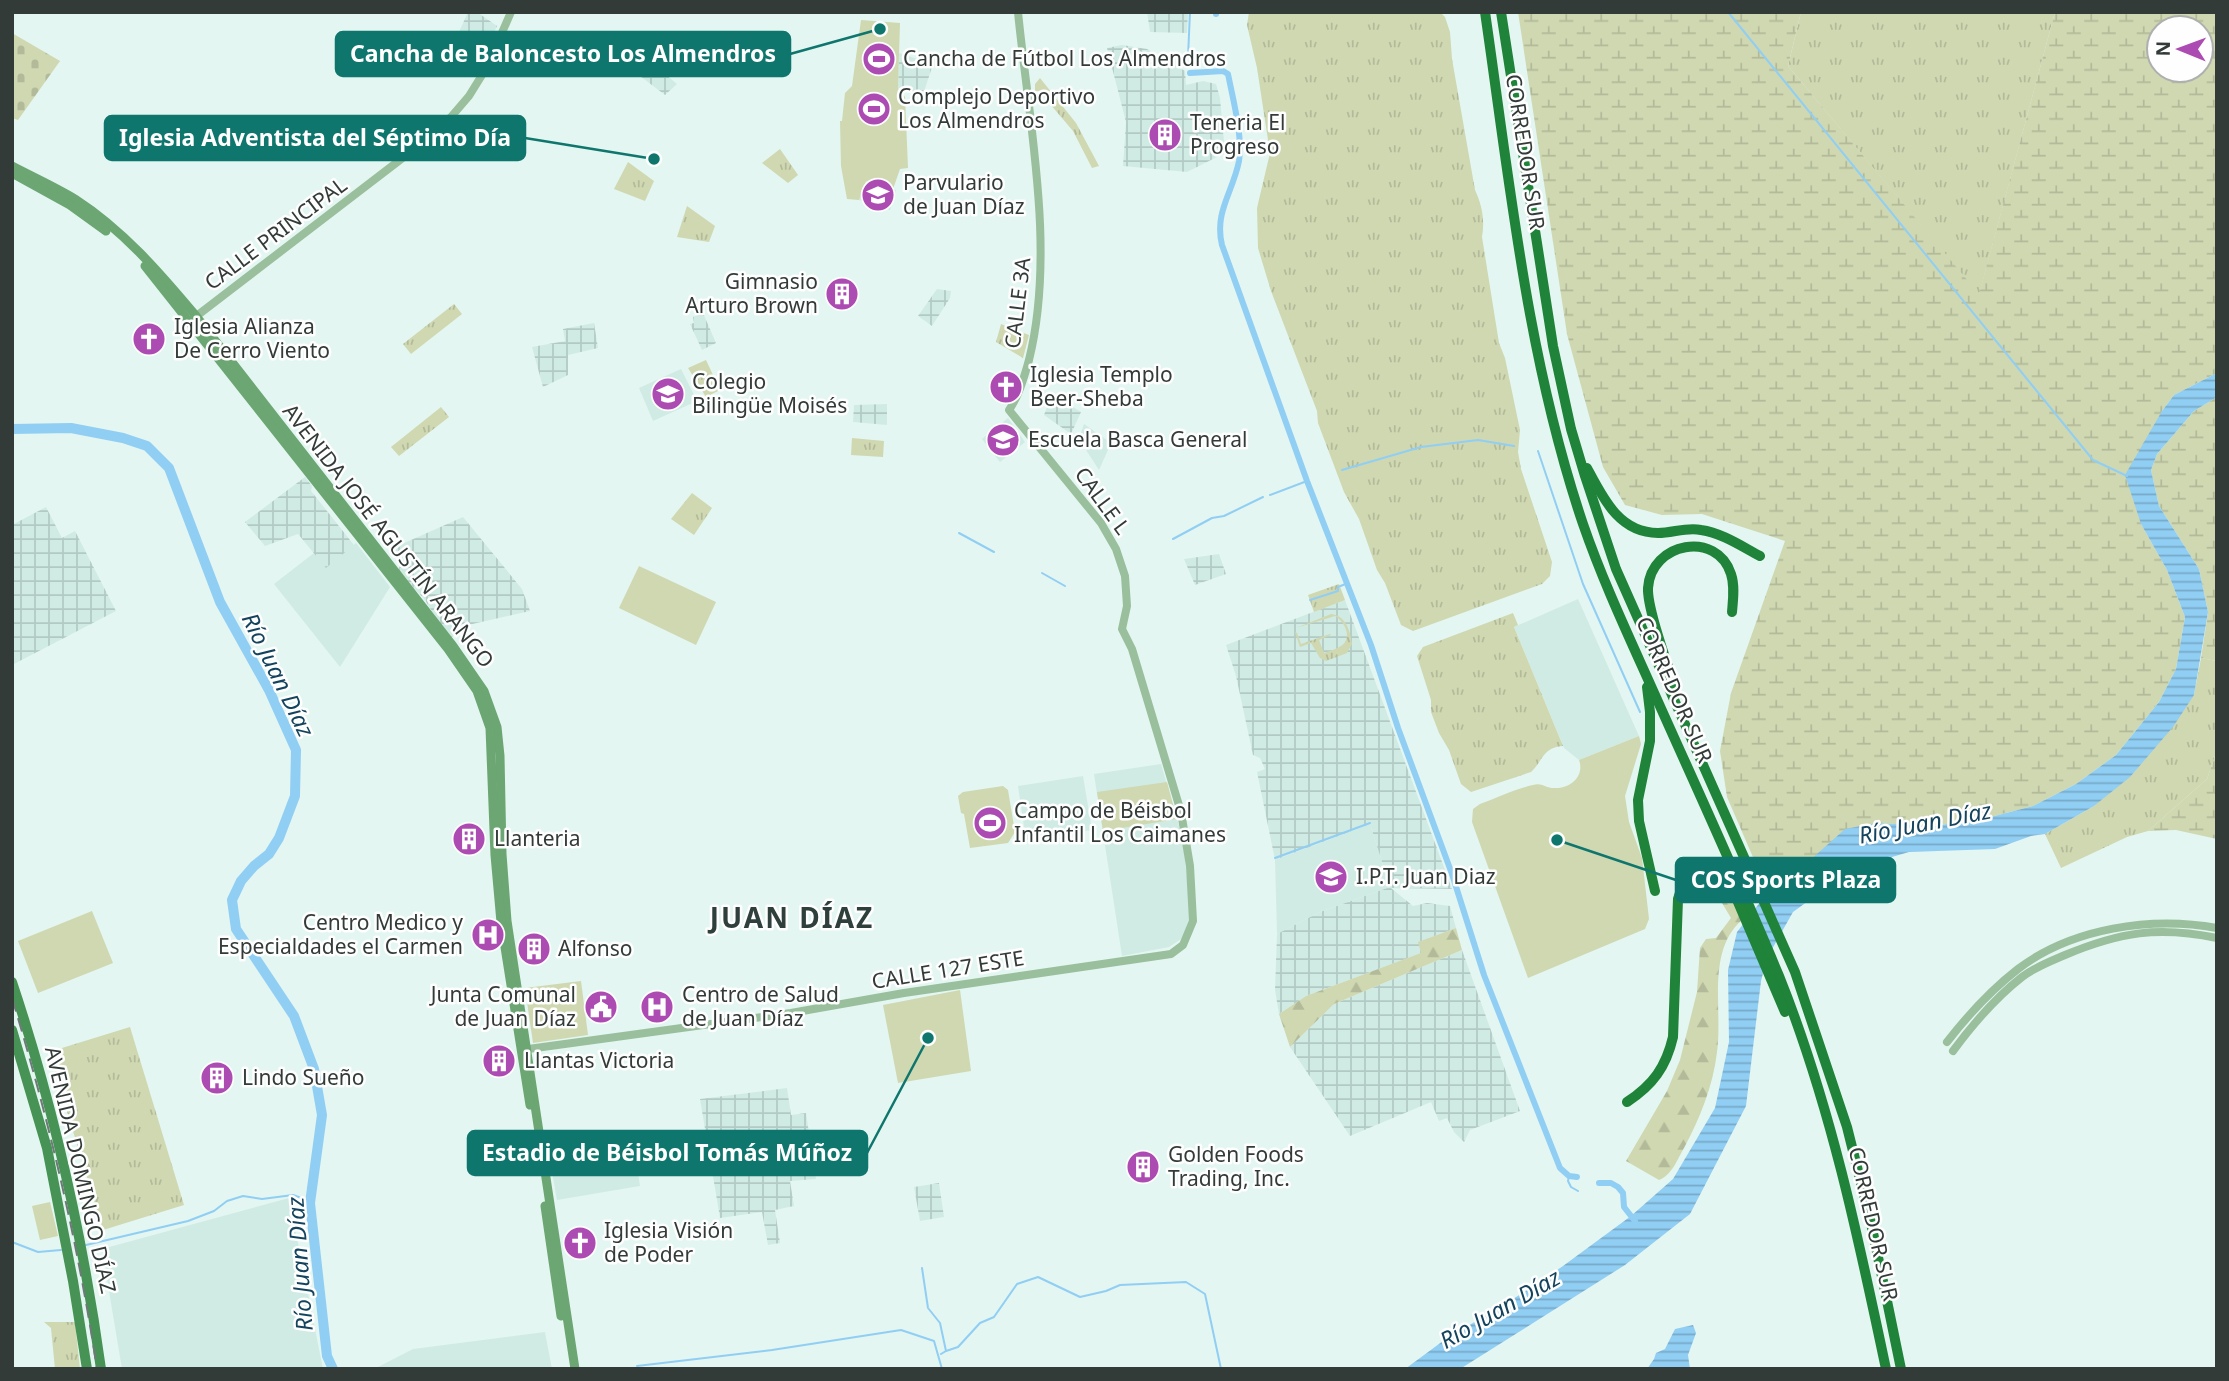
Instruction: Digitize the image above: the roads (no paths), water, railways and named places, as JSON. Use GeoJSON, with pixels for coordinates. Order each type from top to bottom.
{"type":"FeatureCollection","features":[{"type":"Feature","properties":{"kind":"highway","name":"CORREDOR SUR"},"geometry":{"type":"LineString","coordinates":[[1485,12],[1536,349],[1555,433],[1580,515],[1604,579],[1741,897],[1814,1075],[1857,1227],[1886,1369]]}},
{"type":"Feature","properties":{"kind":"highway","name":"CORREDOR SUR"},"geometry":{"type":"LineString","coordinates":[[1502,12],[1553,346],[1575,443],[1616,569],[1796,972],[1847,1127],[1871,1223],[1901,1369]]}},
{"type":"Feature","properties":{"kind":"highway"},"geometry":{"type":"LineString","coordinates":[[1575,443],[1608,506],[1632,527],[1656,533],[1703,530],[1722,536],[1760,556]]}},
{"type":"Feature","properties":{"kind":"highway"},"geometry":{"type":"LineString","coordinates":[[1687,731],[1648,598],[1652,571],[1661,558],[1675,549],[1689,547],[1710,551],[1724,561],[1731,575],[1732,612]]}},
{"type":"Feature","properties":{"kind":"highway"},"geometry":{"type":"LineString","coordinates":[[1644,670],[1651,727],[1637,800],[1639,821],[1655,891]]}},
{"type":"Feature","properties":{"kind":"highway"},"geometry":{"type":"LineString","coordinates":[[1627,1102],[1643,1092],[1657,1078],[1668,1056],[1673,1037],[1677,904],[1681,891],[1692,877],[1713,872],[1729,881],[1741,897]]}},
{"type":"Feature","properties":{"kind":"main road","name":"AVENIDA JOSÉ AGUSTÍN ARANGO"},"geometry":{"type":"LineString","coordinates":[[12,166],[74,199],[99,216],[154,267],[448,649],[481,700],[490,728],[495,855],[501,922],[575,1369]]}},
{"type":"Feature","properties":{"kind":"main road","name":"AVENIDA JOSÉ AGUSTÍN ARANGO"},"geometry":{"type":"LineString","coordinates":[[12,173],[70,205],[113,236],[150,271],[193,319]]}},
{"type":"Feature","properties":{"kind":"main road","name":"AVENIDA DOMINGO DÍAZ"},"geometry":{"type":"LineString","coordinates":[[12,982],[44,1087],[68,1183],[89,1284],[102,1369]]}},
{"type":"Feature","properties":{"kind":"main road","name":"AVENIDA DOMINGO DÍAZ"},"geometry":{"type":"LineString","coordinates":[[12,1030],[31,1090],[51,1170],[73,1281],[86,1369]]}},
{"type":"Feature","properties":{"kind":"main road","name":"AVENIDA JOSÉ AGUSTÍN ARANGO"},"geometry":{"type":"LineString","coordinates":[[524,1050],[569,1369]]}},
{"type":"Feature","properties":{"kind":"main road"},"geometry":{"type":"LineString","coordinates":[[98,1344],[109,1369]]}},
{"type":"Feature","properties":{"kind":"street","name":"CALLE PRINCIPAL"},"geometry":{"type":"LineString","coordinates":[[193,319],[397,163],[452,117],[480,79],[511,12]]}},
{"type":"Feature","properties":{"kind":"street","name":"CALLE 3A"},"geometry":{"type":"LineString","coordinates":[[1009,410],[1026,371],[1038,320],[1042,266],[1018,12]]}},
{"type":"Feature","properties":{"kind":"street","name":"CALLE L"},"geometry":{"type":"LineString","coordinates":[[1009,410],[1101,523],[1121,564],[1128,588],[1122,629],[1141,677],[1181,811],[1187,841],[1193,921],[1184,945],[1171,954]]}},
{"type":"Feature","properties":{"kind":"street"},"geometry":{"type":"LineString","coordinates":[[1947,1042],[1984,999],[2002,983],[2020,968],[2054,949],[2099,931],[2135,925],[2180,923],[2217,928]]}},
{"type":"Feature","properties":{"kind":"street"},"geometry":{"type":"LineString","coordinates":[[1953,1051],[1993,1003],[2024,976],[2059,958],[2104,939],[2135,933],[2167,932],[2217,938]]}},
{"type":"Feature","properties":{"kind":"street","name":"CALLE 127 ESTE"},"geometry":{"type":"LineString","coordinates":[[524,1050],[791,1013],[1171,954]]}},
{"type":"Feature","properties":{"kind":"water"},"geometry":{"type":"Polygon","coordinates":[[[2217,373],[2217,397],[2194,411],[2157,454],[2151,470],[2159,506],[2199,569],[2208,612],[2194,695],[2173,727],[2130,777],[2094,806],[2045,834],[2031,836],[1995,849],[1909,852],[1875,862],[1844,875],[1793,912],[1767,958],[1761,981],[1746,1106],[1690,1214],[1625,1265],[1460,1369],[1405,1369],[1443,1341],[1563,1266],[1631,1216],[1673,1179],[1715,1108],[1729,1042],[1728,970],[1737,932],[1768,892],[1789,879],[1845,829],[1876,823],[1933,826],[1983,819],[2033,806],[2076,784],[2116,755],[2159,702],[2176,669],[2185,617],[2167,570],[2141,524],[2125,475],[2174,395],[2217,373]]]}},
{"type":"Feature","properties":{"kind":"water"},"geometry":{"type":"Polygon","coordinates":[[[1693,1325],[1696,1333],[1688,1355],[1690,1369],[1647,1369],[1656,1353],[1665,1349],[1675,1329],[1693,1325]]]}},
{"type":"Feature","properties":{"kind":"waterway"},"geometry":{"type":"LineString","coordinates":[[1188,57],[1190,12]]}},
{"type":"Feature","properties":{"kind":"waterway"},"geometry":{"type":"LineString","coordinates":[[1728,12],[2093,460],[2127,476]]}},
{"type":"Feature","properties":{"kind":"waterway"},"geometry":{"type":"LineString","coordinates":[[1190,73],[1223,71],[1228,74],[1237,118],[1240,151],[1220,222],[1222,245],[1307,481],[1371,645],[1398,728],[1452,874],[1484,975],[1560,1168],[1569,1176],[1577,1177]]}},
{"type":"Feature","properties":{"kind":"waterway","name":"Río Juan Díaz"},"geometry":{"type":"LineString","coordinates":[[12,429],[71,428],[123,438],[147,446],[169,468],[220,602],[269,690],[296,750],[295,796],[279,838],[269,854],[241,881],[232,900],[236,929],[294,1016],[314,1069],[322,1115],[310,1203],[327,1356],[333,1369]]}},
{"type":"Feature","properties":{"kind":"waterway"},"geometry":{"type":"LineString","coordinates":[[1342,470],[1421,447],[1478,440],[1514,446]]}},
{"type":"Feature","properties":{"kind":"waterway"},"geometry":{"type":"LineString","coordinates":[[1538,451],[1583,584],[1640,712]]}},
{"type":"Feature","properties":{"kind":"waterway"},"geometry":{"type":"LineString","coordinates":[[1270,495],[1307,481]]}},
{"type":"Feature","properties":{"kind":"waterway"},"geometry":{"type":"LineString","coordinates":[[1173,539],[1212,518],[1224,516],[1263,497]]}},
{"type":"Feature","properties":{"kind":"waterway"},"geometry":{"type":"LineString","coordinates":[[959,533],[994,552]]}},
{"type":"Feature","properties":{"kind":"waterway"},"geometry":{"type":"LineString","coordinates":[[1042,573],[1065,586]]}},
{"type":"Feature","properties":{"kind":"waterway"},"geometry":{"type":"LineString","coordinates":[[1310,600],[1338,591],[1338,587],[1348,583]]}},
{"type":"Feature","properties":{"kind":"waterway"},"geometry":{"type":"LineString","coordinates":[[1275,858],[1370,823]]}},
{"type":"Feature","properties":{"kind":"waterway"},"geometry":{"type":"LineString","coordinates":[[1569,1176],[1571,1187],[1578,1191]]}},
{"type":"Feature","properties":{"kind":"waterway"},"geometry":{"type":"LineString","coordinates":[[1599,1183],[1611,1183],[1618,1187],[1623,1193],[1624,1207],[1635,1221]]}},
{"type":"Feature","properties":{"kind":"waterway"},"geometry":{"type":"LineString","coordinates":[[86,1245],[188,1221],[243,1196],[262,1199],[293,1195],[310,1201]]}},
{"type":"Feature","properties":{"kind":"waterway"},"geometry":{"type":"LineString","coordinates":[[12,1242],[38,1252],[61,1250]]}},
{"type":"Feature","properties":{"kind":"waterway"},"geometry":{"type":"LineString","coordinates":[[922,1268],[928,1308],[940,1323],[946,1351],[941,1354]]}},
{"type":"Feature","properties":{"kind":"waterway"},"geometry":{"type":"LineString","coordinates":[[946,1351],[958,1347],[980,1323],[994,1317],[1017,1284],[1038,1277],[1080,1297],[1120,1285],[1186,1282],[1205,1294],[1221,1369]]}},
{"type":"Feature","properties":{"kind":"waterway"},"geometry":{"type":"LineString","coordinates":[[637,1366],[772,1350],[901,1330],[934,1341],[942,1369]]}},
{"type":"Feature","properties":{"kind":"railway"},"geometry":{"type":"LineString","coordinates":[[12,998],[61,1182],[97,1369]]}},
{"type":"Feature","properties":{"kind":"place","name":"Cancha de Baloncesto Los Almendros"},"geometry":{"type":"Point","coordinates":[880,29]}},
{"type":"Feature","properties":{"kind":"place","name":"Cancha de Fútbol Los Almendros"},"geometry":{"type":"Point","coordinates":[879,59]}},
{"type":"Feature","properties":{"kind":"place","name":"Complejo Deportivo Los Almendros"},"geometry":{"type":"Point","coordinates":[874,109]}},
{"type":"Feature","properties":{"kind":"place","name":"Teneria El Progreso"},"geometry":{"type":"Point","coordinates":[1165,135]}},
{"type":"Feature","properties":{"kind":"place","name":"Iglesia Adventista del Séptimo Día"},"geometry":{"type":"Point","coordinates":[654,159]}},
{"type":"Feature","properties":{"kind":"place","name":"Parvulario de Juan Díaz"},"geometry":{"type":"Point","coordinates":[878,195]}},
{"type":"Feature","properties":{"kind":"place","name":"Gimnasio Arturo Brown"},"geometry":{"type":"Point","coordinates":[842,294]}},
{"type":"Feature","properties":{"kind":"place","name":"Iglesia Alianza De Cerro Viento"},"geometry":{"type":"Point","coordinates":[149,339]}},
{"type":"Feature","properties":{"kind":"place","name":"Iglesia Templo Beer-Sheba"},"geometry":{"type":"Point","coordinates":[1006,387]}},
{"type":"Feature","properties":{"kind":"place","name":"Colegio Bilingüe Moisés"},"geometry":{"type":"Point","coordinates":[668,394]}},
{"type":"Feature","properties":{"kind":"place","name":"Escuela Basca General"},"geometry":{"type":"Point","coordinates":[1003,440]}},
{"type":"Feature","properties":{"kind":"place","name":"Campo de Béisbol Infantil Los Caimanes"},"geometry":{"type":"Point","coordinates":[990,823]}},
{"type":"Feature","properties":{"kind":"place","name":"Llanteria"},"geometry":{"type":"Point","coordinates":[469,839]}},
{"type":"Feature","properties":{"kind":"place","name":"COS Sports Plaza"},"geometry":{"type":"Point","coordinates":[1557,840]}},
{"type":"Feature","properties":{"kind":"place","name":"I.P.T. Juan Diaz"},"geometry":{"type":"Point","coordinates":[1331,877]}},
{"type":"Feature","properties":{"kind":"place","name":"Centro Medico y Especialdades el Carmen"},"geometry":{"type":"Point","coordinates":[488,935]}},
{"type":"Feature","properties":{"kind":"place","name":"Alfonso"},"geometry":{"type":"Point","coordinates":[534,949]}},
{"type":"Feature","properties":{"kind":"place","name":"Junta Comunal de Juan Díaz"},"geometry":{"type":"Point","coordinates":[601,1007]}},
{"type":"Feature","properties":{"kind":"place","name":"Centro de Salud de Juan Díaz"},"geometry":{"type":"Point","coordinates":[657,1007]}},
{"type":"Feature","properties":{"kind":"place","name":"Estadio de Béisbol Tomás Múñoz"},"geometry":{"type":"Point","coordinates":[928,1038]}},
{"type":"Feature","properties":{"kind":"place","name":"Llantas Victoria"},"geometry":{"type":"Point","coordinates":[499,1061]}},
{"type":"Feature","properties":{"kind":"place","name":"Lindo Sueño"},"geometry":{"type":"Point","coordinates":[217,1078]}},
{"type":"Feature","properties":{"kind":"place","name":"Golden Foods Trading, Inc."},"geometry":{"type":"Point","coordinates":[1143,1167]}},
{"type":"Feature","properties":{"kind":"place","name":"Iglesia Visión de Poder"},"geometry":{"type":"Point","coordinates":[580,1243]}},
{"type":"Feature","properties":{"kind":"district","name":"JUAN DÍAZ"},"geometry":{"type":"Point","coordinates":[792,918]}}]}
